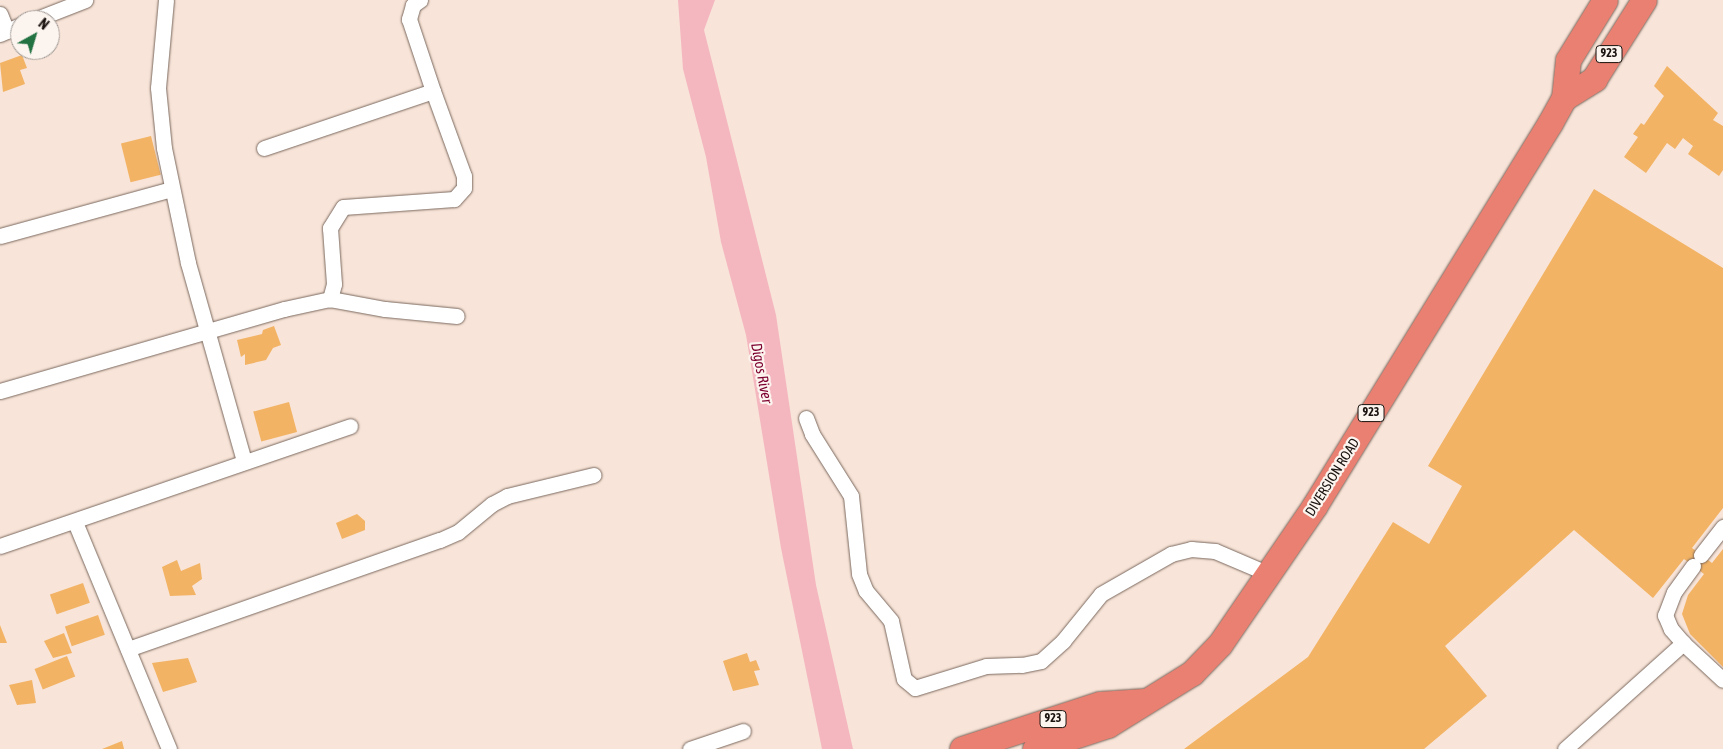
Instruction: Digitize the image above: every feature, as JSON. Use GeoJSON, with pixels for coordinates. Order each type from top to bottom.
{"type":"FeatureCollection","features":[{"type":"Feature","properties":{"kind":"highway","name":"DIVERSION ROAD"},"geometry":{"type":"LineString","coordinates":[[1035,749],[1108,725],[1180,681],[1209,656],[1269,574],[1564,98],[1568,60],[1605,0]]}},
{"type":"Feature","properties":{"kind":"highway","name":"DIVERSION ROAD"},"geometry":{"type":"LineString","coordinates":[[1564,98],[1594,79],[1644,0]]}},
{"type":"Feature","properties":{"kind":"highway","name":"DIVERSION ROAD"},"geometry":{"type":"LineString","coordinates":[[962,749],[1100,704],[1147,700]]}},
{"type":"Feature","properties":{"kind":"street"},"geometry":{"type":"LineString","coordinates":[[60,10],[85,0]]}},
{"type":"Feature","properties":{"kind":"street"},"geometry":{"type":"LineString","coordinates":[[166,0],[158,88],[172,188],[208,333],[244,461]]}},
{"type":"Feature","properties":{"kind":"street"},"geometry":{"type":"LineString","coordinates":[[330,299],[334,284],[330,228],[343,207],[454,199],[464,188],[464,176],[433,91],[410,19],[413,6],[420,0]]}},
{"type":"Feature","properties":{"kind":"street"},"geometry":{"type":"LineString","coordinates":[[0,14],[9,30]]}},
{"type":"Feature","properties":{"kind":"street"},"geometry":{"type":"LineString","coordinates":[[264,148],[433,91]]}},
{"type":"Feature","properties":{"kind":"street"},"geometry":{"type":"LineString","coordinates":[[0,236],[172,188]]}},
{"type":"Feature","properties":{"kind":"street"},"geometry":{"type":"LineString","coordinates":[[0,391],[208,333],[284,309],[330,299],[385,310],[457,316]]}},
{"type":"Feature","properties":{"kind":"street"},"geometry":{"type":"LineString","coordinates":[[806,418],[812,434],[850,496],[860,574],[866,591],[891,622],[904,679],[915,688],[986,666],[1022,665],[1041,661],[1063,641],[1101,594],[1171,554],[1191,550],[1215,551],[1269,574]]}},
{"type":"Feature","properties":{"kind":"street"},"geometry":{"type":"LineString","coordinates":[[0,546],[75,522],[244,461],[350,426]]}},
{"type":"Feature","properties":{"kind":"street"},"geometry":{"type":"LineString","coordinates":[[128,649],[440,540],[458,532],[506,496],[594,475]]}},
{"type":"Feature","properties":{"kind":"street"},"geometry":{"type":"LineString","coordinates":[[75,522],[169,749]]}},
{"type":"Feature","properties":{"kind":"street"},"geometry":{"type":"LineString","coordinates":[[1723,526],[1674,592],[1665,615],[1671,629],[1683,643],[1723,680]]}},
{"type":"Feature","properties":{"kind":"street"},"geometry":{"type":"LineString","coordinates":[[1565,749],[1683,643]]}},
{"type":"Feature","properties":{"kind":"street"},"geometry":{"type":"LineString","coordinates":[[690,749],[743,731]]}},
{"type":"Feature","properties":{"kind":"water","name":"Digos River"},"geometry":{"type":"Polygon","coordinates":[[[678,0],[715,0],[704,30],[776,315],[816,585],[853,749],[822,749],[781,548],[746,335],[721,242],[706,157],[683,69],[678,0]]]}},
{"type":"Feature","properties":{"kind":"building"},"geometry":{"type":"Polygon","coordinates":[[[10,59],[24,60],[27,68],[20,70],[25,84],[3,92],[0,63],[10,59]]]}},
{"type":"Feature","properties":{"kind":"building"},"geometry":{"type":"Polygon","coordinates":[[[1667,66],[1718,113],[1713,120],[1723,126],[1723,170],[1719,176],[1688,154],[1693,146],[1683,138],[1675,149],[1667,143],[1646,173],[1624,157],[1638,137],[1633,134],[1641,123],[1644,125],[1664,96],[1654,86],[1667,66]]]}},
{"type":"Feature","properties":{"kind":"building"},"geometry":{"type":"Polygon","coordinates":[[[151,136],[161,175],[131,182],[121,143],[151,136]]]}},
{"type":"Feature","properties":{"kind":"building"},"geometry":{"type":"Polygon","coordinates":[[[1594,189],[1723,268],[1723,508],[1692,548],[1712,563],[1723,549],[1723,667],[1690,634],[1682,614],[1688,595],[1704,574],[1684,559],[1653,598],[1574,530],[1445,646],[1487,696],[1424,749],[1184,749],[1308,657],[1393,522],[1429,544],[1462,486],[1428,466],[1594,189]]]}},
{"type":"Feature","properties":{"kind":"building"},"geometry":{"type":"Polygon","coordinates":[[[274,326],[281,345],[273,348],[266,360],[245,365],[245,354],[241,357],[237,340],[262,334],[263,330],[274,326]]]}},
{"type":"Feature","properties":{"kind":"building"},"geometry":{"type":"Polygon","coordinates":[[[289,402],[297,432],[261,442],[253,412],[289,402]]]}},
{"type":"Feature","properties":{"kind":"building"},"geometry":{"type":"Polygon","coordinates":[[[357,514],[365,521],[365,530],[342,539],[336,523],[357,514]]]}},
{"type":"Feature","properties":{"kind":"building"},"geometry":{"type":"Polygon","coordinates":[[[177,560],[181,571],[200,563],[202,579],[192,586],[196,595],[170,596],[162,567],[177,560]]]}},
{"type":"Feature","properties":{"kind":"building"},"geometry":{"type":"Polygon","coordinates":[[[83,583],[90,603],[57,614],[50,594],[83,583]]]}},
{"type":"Feature","properties":{"kind":"building"},"geometry":{"type":"Polygon","coordinates":[[[98,615],[105,635],[72,646],[65,626],[98,615]]]}},
{"type":"Feature","properties":{"kind":"building"},"geometry":{"type":"Polygon","coordinates":[[[0,625],[7,643],[0,643],[0,625]]]}},
{"type":"Feature","properties":{"kind":"building"},"geometry":{"type":"Polygon","coordinates":[[[64,633],[72,653],[53,658],[44,641],[64,633]]]}},
{"type":"Feature","properties":{"kind":"building"},"geometry":{"type":"Polygon","coordinates":[[[747,653],[750,662],[756,660],[760,670],[754,671],[759,685],[733,691],[723,661],[747,653]]]}},
{"type":"Feature","properties":{"kind":"building"},"geometry":{"type":"Polygon","coordinates":[[[67,656],[75,676],[43,690],[35,669],[67,656]]]}},
{"type":"Feature","properties":{"kind":"building"},"geometry":{"type":"Polygon","coordinates":[[[188,658],[197,682],[163,692],[152,663],[188,658]]]}},
{"type":"Feature","properties":{"kind":"building"},"geometry":{"type":"Polygon","coordinates":[[[32,680],[36,703],[17,705],[9,685],[32,680]]]}},
{"type":"Feature","properties":{"kind":"building"},"geometry":{"type":"Polygon","coordinates":[[[122,741],[124,749],[102,749],[122,741]]]}}]}
